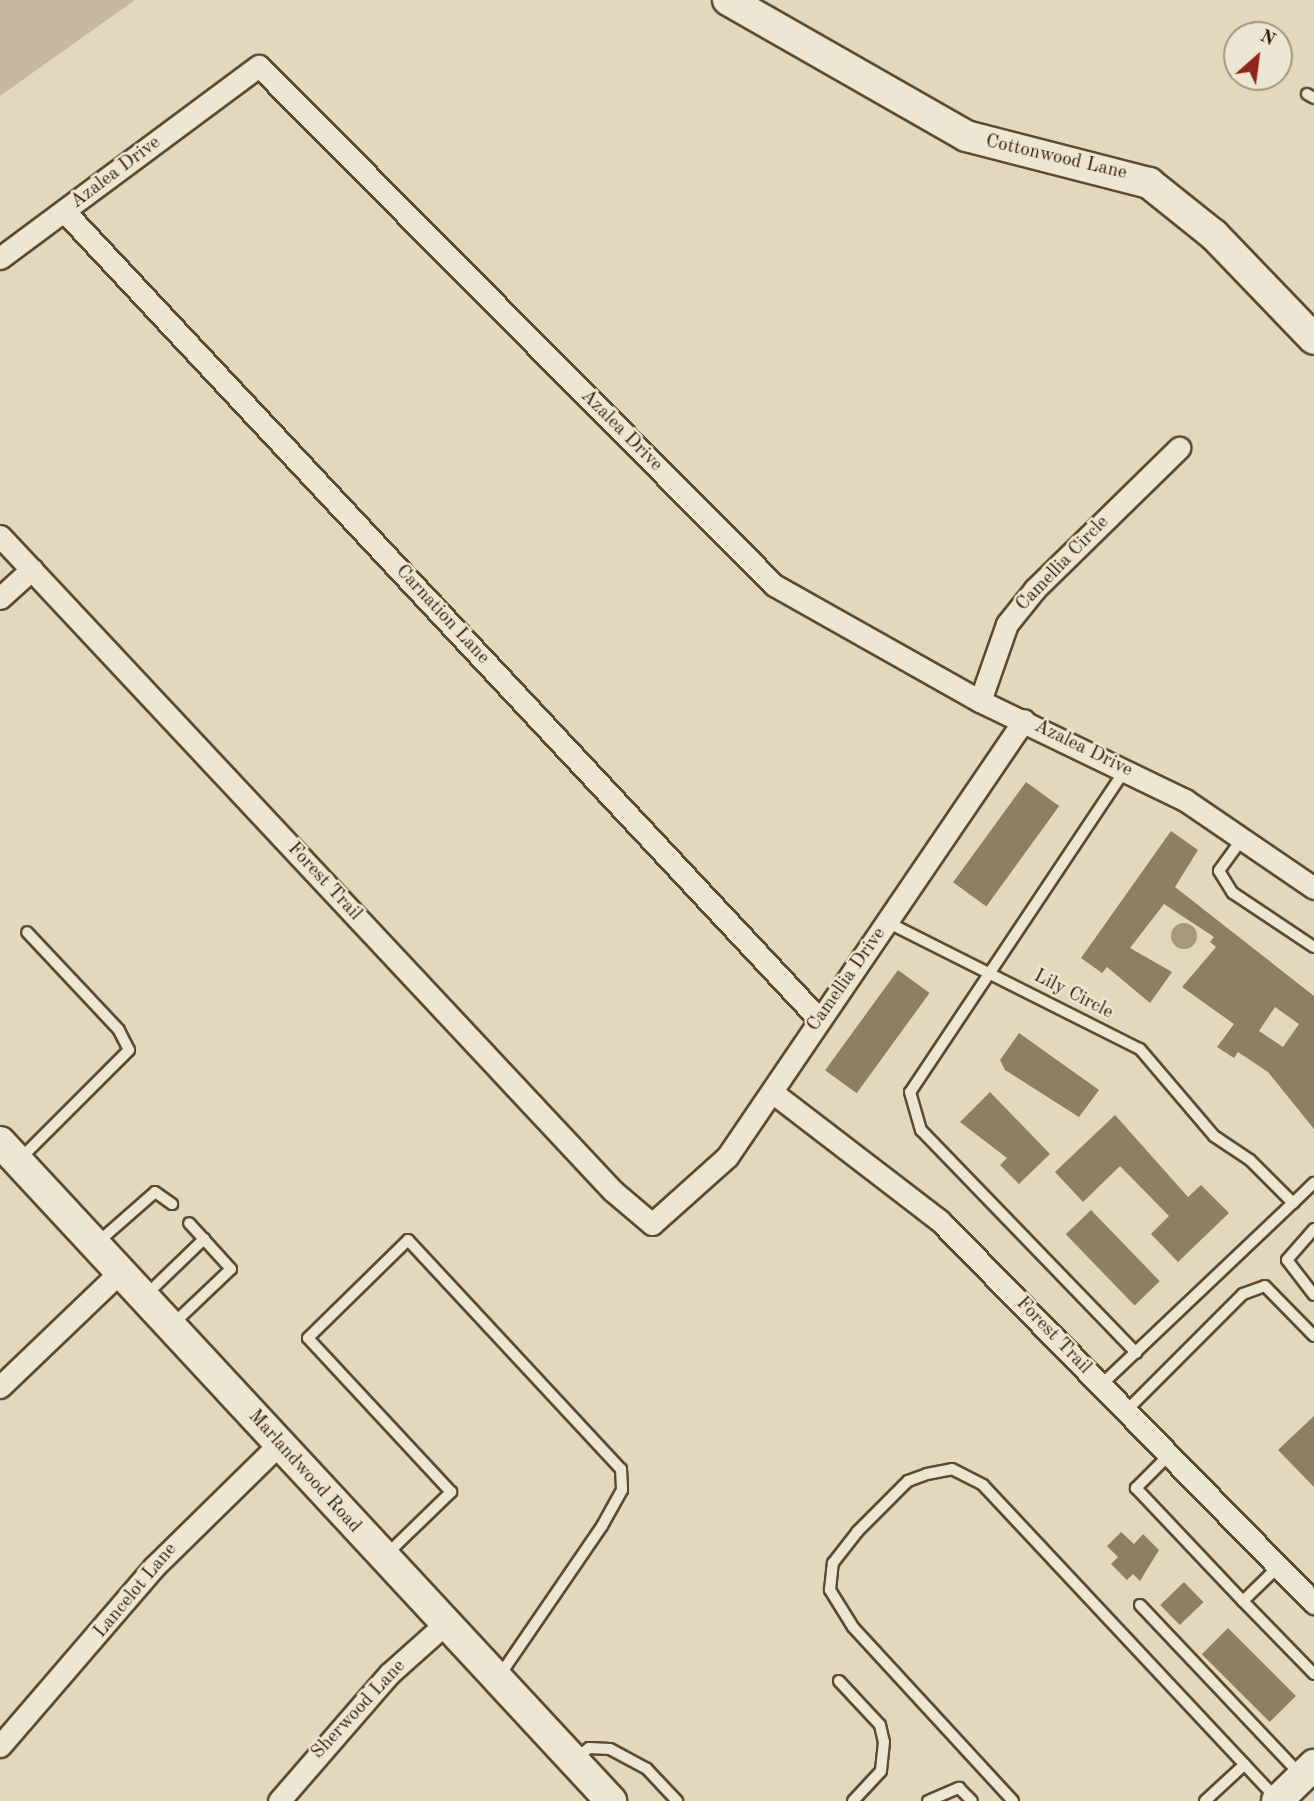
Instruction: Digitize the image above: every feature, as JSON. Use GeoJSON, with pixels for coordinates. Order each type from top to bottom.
{"type":"FeatureCollection","features":[{"type":"Feature","properties":{"kind":"street","name":"Cottonwood Lane"},"geometry":{"type":"LineString","coordinates":[[729,0],[967,136],[1150,183],[1214,234],[1314,340]]}},
{"type":"Feature","properties":{"kind":"street","name":"Azalea Drive"},"geometry":{"type":"LineString","coordinates":[[0,258],[259,66],[774,586],[980,701],[1125,770],[1242,839],[1314,888]]}},
{"type":"Feature","properties":{"kind":"street","name":"Carnation Lane"},"geometry":{"type":"LineString","coordinates":[[65,212],[818,1018]]}},
{"type":"Feature","properties":{"kind":"street","name":"Camellia Circle"},"geometry":{"type":"LineString","coordinates":[[980,701],[1007,624],[1035,589],[1179,448]]}},
{"type":"Feature","properties":{"kind":"street","name":"Forest Trail"},"geometry":{"type":"LineString","coordinates":[[0,536],[612,1191],[652,1224]]}},
{"type":"Feature","properties":{"kind":"street"},"geometry":{"type":"LineString","coordinates":[[0,598],[32,569]]}},
{"type":"Feature","properties":{"kind":"street","name":"Camellia Drive"},"geometry":{"type":"LineString","coordinates":[[652,1224],[727,1157],[818,1018],[887,922],[1024,720]]}},
{"type":"Feature","properties":{"kind":"street","name":"Forest Trail"},"geometry":{"type":"LineString","coordinates":[[772,1092],[940,1221],[1279,1566],[1311,1593]]}},
{"type":"Feature","properties":{"kind":"street","name":"Marlandwood Road"},"geometry":{"type":"LineString","coordinates":[[9,1152],[444,1625],[611,1801]]}},
{"type":"Feature","properties":{"kind":"street"},"geometry":{"type":"LineString","coordinates":[[0,1387],[120,1272]]}},
{"type":"Feature","properties":{"kind":"street","name":"Lancelot Lane"},"geometry":{"type":"LineString","coordinates":[[0,1746],[154,1567],[279,1444]]}},
{"type":"Feature","properties":{"kind":"street","name":"Sherwood Lane"},"geometry":{"type":"LineString","coordinates":[[279,1801],[389,1674],[444,1625]]}},
{"type":"Feature","properties":{"kind":"street"},"geometry":{"type":"LineString","coordinates":[[1278,1800],[1309,1773]]}},
{"type":"Feature","properties":{"kind":"lane"},"geometry":{"type":"LineString","coordinates":[[1125,770],[910,1092],[921,1130],[1136,1353]]}},
{"type":"Feature","properties":{"kind":"lane"},"geometry":{"type":"LineString","coordinates":[[1242,839],[1219,871],[1233,893],[1314,947]]}},
{"type":"Feature","properties":{"kind":"lane","name":"Lily Circle"},"geometry":{"type":"LineString","coordinates":[[887,922],[1140,1049],[1214,1136],[1250,1160],[1293,1203]]}},
{"type":"Feature","properties":{"kind":"lane"},"geometry":{"type":"LineString","coordinates":[[9,1152],[129,1050],[119,1030],[27,932]]}},
{"type":"Feature","properties":{"kind":"lane"},"geometry":{"type":"LineString","coordinates":[[1101,1385],[1314,1183]]}},
{"type":"Feature","properties":{"kind":"lane"},"geometry":{"type":"LineString","coordinates":[[95,1245],[155,1192],[172,1203]]}},
{"type":"Feature","properties":{"kind":"lane"},"geometry":{"type":"LineString","coordinates":[[170,1327],[231,1269],[189,1223]]}},
{"type":"Feature","properties":{"kind":"lane"},"geometry":{"type":"LineString","coordinates":[[1314,1229],[1287,1260],[1314,1294]]}},
{"type":"Feature","properties":{"kind":"lane"},"geometry":{"type":"LineString","coordinates":[[144,1298],[204,1239]]}},
{"type":"Feature","properties":{"kind":"lane"},"geometry":{"type":"LineString","coordinates":[[383,1559],[451,1492],[308,1338],[408,1240],[621,1469],[622,1490],[602,1526],[496,1680]]}},
{"type":"Feature","properties":{"kind":"lane"},"geometry":{"type":"LineString","coordinates":[[1126,1411],[1243,1294],[1265,1286],[1314,1336]]}},
{"type":"Feature","properties":{"kind":"lane"},"geometry":{"type":"LineString","coordinates":[[1169,1455],[1136,1488],[1314,1674]]}},
{"type":"Feature","properties":{"kind":"lane"},"geometry":{"type":"LineString","coordinates":[[1013,1801],[853,1627],[830,1590],[833,1563],[857,1532],[908,1482],[927,1474],[952,1469],[983,1485],[1278,1800]]}},
{"type":"Feature","properties":{"kind":"lane"},"geometry":{"type":"LineString","coordinates":[[1243,1601],[1279,1566]]}},
{"type":"Feature","properties":{"kind":"lane"},"geometry":{"type":"LineString","coordinates":[[1140,1605],[1309,1773]]}},
{"type":"Feature","properties":{"kind":"lane"},"geometry":{"type":"LineString","coordinates":[[839,1681],[873,1715],[884,1742],[881,1771],[853,1801]]}},
{"type":"Feature","properties":{"kind":"lane"},"geometry":{"type":"LineString","coordinates":[[573,1761],[589,1748],[610,1749],[647,1769],[677,1801]]}},
{"type":"Feature","properties":{"kind":"lane"},"geometry":{"type":"LineString","coordinates":[[1205,1801],[1245,1764]]}},
{"type":"Feature","properties":{"kind":"lane"},"geometry":{"type":"LineString","coordinates":[[928,1801],[959,1788],[972,1801]]}},
{"type":"Feature","properties":{"kind":"shaded area"},"geometry":{"type":"Polygon","coordinates":[[[0,0],[135,0],[0,96],[0,0]]]}},
{"type":"Feature","properties":{"kind":"shaded area"},"geometry":{"type":"Polygon","coordinates":[[[1184,923],[1193,927],[1197,936],[1193,945],[1184,949],[1175,945],[1171,936],[1175,927],[1184,923]]]}},
{"type":"Feature","properties":{"kind":"building"},"geometry":{"type":"Polygon","coordinates":[[[1026,782],[1059,806],[986,906],[953,882],[1026,782]]]}},
{"type":"Feature","properties":{"kind":"building"},"geometry":{"type":"Polygon","coordinates":[[[1171,831],[1198,850],[1175,887],[1314,996],[1314,1129],[1268,1072],[1238,1052],[1234,1058],[1217,1047],[1234,1024],[1182,987],[1216,947],[1210,942],[1214,937],[1164,904],[1130,948],[1172,972],[1150,1003],[1107,967],[1102,973],[1081,958],[1171,831]],[[1275,1007],[1259,1031],[1283,1047],[1299,1024],[1275,1007]]]}},
{"type":"Feature","properties":{"kind":"building"},"geometry":{"type":"Polygon","coordinates":[[[898,970],[930,993],[857,1093],[825,1070],[898,970]]]}},
{"type":"Feature","properties":{"kind":"building"},"geometry":{"type":"Polygon","coordinates":[[[1019,1033],[1099,1090],[1079,1117],[1005,1070],[1000,1060],[1019,1033]]]}},
{"type":"Feature","properties":{"kind":"building"},"geometry":{"type":"Polygon","coordinates":[[[990,1092],[1050,1154],[1019,1184],[1000,1165],[1007,1158],[960,1122],[990,1092]]]}},
{"type":"Feature","properties":{"kind":"building"},"geometry":{"type":"Polygon","coordinates":[[[1115,1115],[1188,1197],[1201,1185],[1229,1213],[1178,1262],[1151,1234],[1169,1216],[1120,1166],[1083,1202],[1055,1172],[1115,1115]]]}},
{"type":"Feature","properties":{"kind":"building"},"geometry":{"type":"Polygon","coordinates":[[[1091,1210],[1160,1281],[1135,1306],[1066,1234],[1091,1210]]]}},
{"type":"Feature","properties":{"kind":"building"},"geometry":{"type":"Polygon","coordinates":[[[1314,1416],[1314,1487],[1278,1450],[1314,1416]]]}},
{"type":"Feature","properties":{"kind":"building"},"geometry":{"type":"Polygon","coordinates":[[[1121,1532],[1134,1544],[1143,1534],[1159,1550],[1140,1581],[1133,1574],[1127,1580],[1111,1564],[1118,1557],[1107,1546],[1121,1532]]]}},
{"type":"Feature","properties":{"kind":"building"},"geometry":{"type":"Polygon","coordinates":[[[1184,1582],[1203,1602],[1180,1625],[1160,1605],[1184,1582]]]}},
{"type":"Feature","properties":{"kind":"building"},"geometry":{"type":"Polygon","coordinates":[[[1228,1628],[1296,1696],[1270,1722],[1202,1654],[1228,1628]]]}}]}
